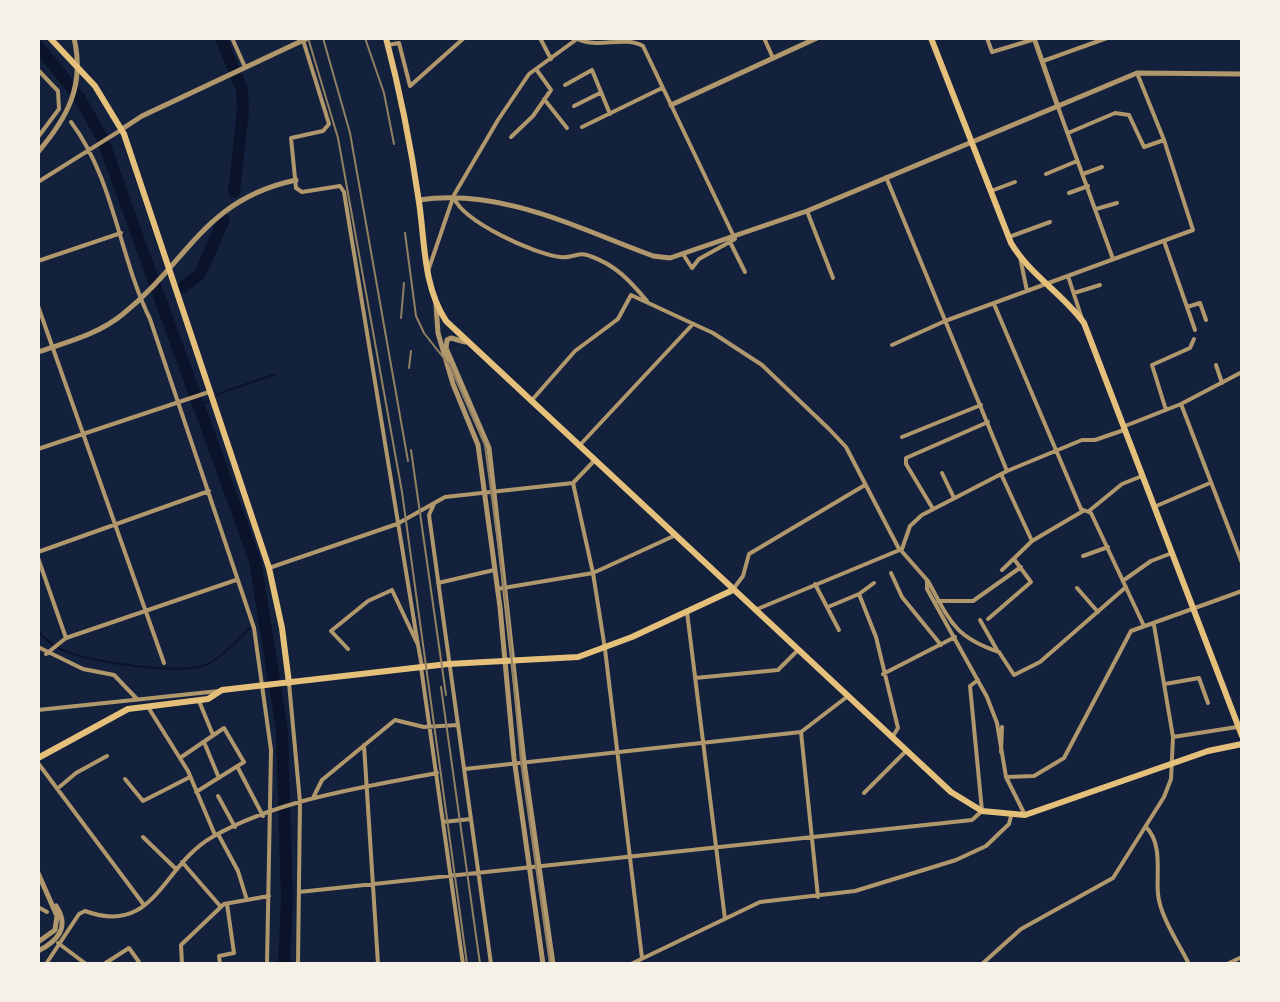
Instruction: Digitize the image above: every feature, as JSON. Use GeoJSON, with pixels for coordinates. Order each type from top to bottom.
{"type":"FeatureCollection","features":[{"type":"Feature","properties":{"kind":"main road"},"geometry":{"type":"LineString","coordinates":[[50,38],[95,86],[120,131],[269,568],[282,628],[286,683]]}},
{"type":"Feature","properties":{"kind":"main road"},"geometry":{"type":"LineString","coordinates":[[931,38],[1009,237],[1020,257],[1084,323],[1240,731]]}},
{"type":"Feature","properties":{"kind":"main road"},"geometry":{"type":"LineString","coordinates":[[387,41],[436,304],[465,342],[951,792],[982,811],[1025,815],[1208,751],[1242,744]]}},
{"type":"Feature","properties":{"kind":"main road"},"geometry":{"type":"LineString","coordinates":[[38,760],[123,711],[199,701],[222,690],[448,664],[578,657],[605,649],[733,590]]}},
{"type":"Feature","properties":{"kind":"street"},"geometry":{"type":"LineString","coordinates":[[38,152],[63,111],[79,70],[74,38]]}},
{"type":"Feature","properties":{"kind":"street"},"geometry":{"type":"LineString","coordinates":[[232,38],[243,68]]}},
{"type":"Feature","properties":{"kind":"street"},"geometry":{"type":"LineString","coordinates":[[387,41],[399,43],[410,86],[464,38]]}},
{"type":"Feature","properties":{"kind":"street"},"geometry":{"type":"LineString","coordinates":[[540,38],[551,59]]}},
{"type":"Feature","properties":{"kind":"street"},"geometry":{"type":"LineString","coordinates":[[764,38],[773,58]]}},
{"type":"Feature","properties":{"kind":"street"},"geometry":{"type":"LineString","coordinates":[[671,105],[817,38]]}},
{"type":"Feature","properties":{"kind":"street"},"geometry":{"type":"LineString","coordinates":[[987,38],[992,52],[1034,38],[1113,259]]}},
{"type":"Feature","properties":{"kind":"street"},"geometry":{"type":"LineString","coordinates":[[1043,61],[1107,38]]}},
{"type":"Feature","properties":{"kind":"street"},"geometry":{"type":"LineString","coordinates":[[38,182],[142,116],[306,39],[329,124],[323,131],[291,138],[296,180],[300,192],[336,186],[344,192],[401,522],[463,964]]}},
{"type":"Feature","properties":{"kind":"street"},"geometry":{"type":"LineString","coordinates":[[428,274],[454,195],[498,120],[529,74],[576,39],[593,45],[640,43],[671,105],[735,241],[699,259],[692,268],[683,254]]}},
{"type":"Feature","properties":{"kind":"street"},"geometry":{"type":"LineString","coordinates":[[511,137],[533,116],[552,87],[536,69]]}},
{"type":"Feature","properties":{"kind":"street"},"geometry":{"type":"LineString","coordinates":[[38,70],[58,91],[63,111]]}},
{"type":"Feature","properties":{"kind":"street"},"geometry":{"type":"LineString","coordinates":[[565,85],[592,70],[610,114]]}},
{"type":"Feature","properties":{"kind":"street"},"geometry":{"type":"LineString","coordinates":[[419,200],[454,195],[535,209],[653,256],[683,254],[807,211],[1137,73],[1242,74]]}},
{"type":"Feature","properties":{"kind":"street"},"geometry":{"type":"LineString","coordinates":[[892,345],[945,321],[1195,227],[1137,73]]}},
{"type":"Feature","properties":{"kind":"street"},"geometry":{"type":"LineString","coordinates":[[582,127],[662,88]]}},
{"type":"Feature","properties":{"kind":"street"},"geometry":{"type":"LineString","coordinates":[[574,106],[600,93]]}},
{"type":"Feature","properties":{"kind":"street"},"geometry":{"type":"LineString","coordinates":[[544,99],[567,128]]}},
{"type":"Feature","properties":{"kind":"street"},"geometry":{"type":"LineString","coordinates":[[38,137],[63,111]]}},
{"type":"Feature","properties":{"kind":"street"},"geometry":{"type":"LineString","coordinates":[[1068,133],[1115,113],[1129,115],[1144,147],[1164,140]]}},
{"type":"Feature","properties":{"kind":"street"},"geometry":{"type":"LineString","coordinates":[[71,122],[89,151],[121,233],[254,628],[271,750],[267,964]]}},
{"type":"Feature","properties":{"kind":"street"},"geometry":{"type":"LineString","coordinates":[[1046,174],[1078,161]]}},
{"type":"Feature","properties":{"kind":"street"},"geometry":{"type":"LineString","coordinates":[[1083,174],[1102,167]]}},
{"type":"Feature","properties":{"kind":"street"},"geometry":{"type":"LineString","coordinates":[[886,177],[988,422],[1032,541]]}},
{"type":"Feature","properties":{"kind":"street"},"geometry":{"type":"LineString","coordinates":[[38,352],[104,326],[141,297],[204,227],[233,203],[262,189],[296,180]]}},
{"type":"Feature","properties":{"kind":"street"},"geometry":{"type":"LineString","coordinates":[[991,191],[1015,182]]}},
{"type":"Feature","properties":{"kind":"street"},"geometry":{"type":"LineString","coordinates":[[1069,193],[1088,186]]}},
{"type":"Feature","properties":{"kind":"street"},"geometry":{"type":"LineString","coordinates":[[454,195],[456,203],[509,239],[558,257],[580,253],[604,261],[631,279],[647,301]]}},
{"type":"Feature","properties":{"kind":"street"},"geometry":{"type":"LineString","coordinates":[[1096,209],[1117,203]]}},
{"type":"Feature","properties":{"kind":"street"},"geometry":{"type":"LineString","coordinates":[[807,211],[833,278]]}},
{"type":"Feature","properties":{"kind":"street"},"geometry":{"type":"LineString","coordinates":[[1009,237],[1050,222]]}},
{"type":"Feature","properties":{"kind":"street"},"geometry":{"type":"LineString","coordinates":[[38,261],[121,233]]}},
{"type":"Feature","properties":{"kind":"street"},"geometry":{"type":"LineString","coordinates":[[1164,241],[1195,330]]}},
{"type":"Feature","properties":{"kind":"street"},"geometry":{"type":"LineString","coordinates":[[731,244],[745,272]]}},
{"type":"Feature","properties":{"kind":"street"},"geometry":{"type":"LineString","coordinates":[[1020,257],[1027,291]]}},
{"type":"Feature","properties":{"kind":"street"},"geometry":{"type":"LineString","coordinates":[[1068,276],[1084,323]]}},
{"type":"Feature","properties":{"kind":"street"},"geometry":{"type":"LineString","coordinates":[[1074,293],[1100,285]]}},
{"type":"Feature","properties":{"kind":"street"},"geometry":{"type":"LineString","coordinates":[[529,402],[575,351],[618,319],[629,295],[721,338],[762,365],[843,443],[902,549],[927,580],[949,619],[975,645],[997,650]]}},
{"type":"Feature","properties":{"kind":"street"},"geometry":{"type":"LineString","coordinates":[[1187,307],[1200,303],[1203,317]]}},
{"type":"Feature","properties":{"kind":"street"},"geometry":{"type":"LineString","coordinates":[[436,304],[438,333],[455,391],[477,439],[506,661],[515,763],[543,964]]}},
{"type":"Feature","properties":{"kind":"street"},"geometry":{"type":"LineString","coordinates":[[994,304],[1054,450],[1108,547],[1144,626]]}},
{"type":"Feature","properties":{"kind":"street"},"geometry":{"type":"LineString","coordinates":[[38,306],[164,663]]}},
{"type":"Feature","properties":{"kind":"street"},"geometry":{"type":"LineString","coordinates":[[579,446],[692,325]]}},
{"type":"Feature","properties":{"kind":"street"},"geometry":{"type":"LineString","coordinates":[[438,333],[485,433],[507,587],[524,762],[553,964]]}},
{"type":"Feature","properties":{"kind":"street"},"geometry":{"type":"LineString","coordinates":[[446,349],[447,340],[451,338],[465,342]]}},
{"type":"Feature","properties":{"kind":"street"},"geometry":{"type":"LineString","coordinates":[[1166,410],[1152,365],[1190,348],[1194,339]]}},
{"type":"Feature","properties":{"kind":"street"},"geometry":{"type":"LineString","coordinates":[[1216,365],[1222,383]]}},
{"type":"Feature","properties":{"kind":"street"},"geometry":{"type":"LineString","coordinates":[[754,610],[902,549],[913,522],[1004,472],[1054,450],[1124,428],[1181,404],[1242,372]]}},
{"type":"Feature","properties":{"kind":"street"},"geometry":{"type":"LineString","coordinates":[[38,449],[210,393]]}},
{"type":"Feature","properties":{"kind":"street"},"geometry":{"type":"LineString","coordinates":[[1181,404],[1242,563]]}},
{"type":"Feature","properties":{"kind":"street"},"geometry":{"type":"LineString","coordinates":[[902,437],[981,405]]}},
{"type":"Feature","properties":{"kind":"street"},"geometry":{"type":"LineString","coordinates":[[933,509],[906,464],[906,458],[988,422]]}},
{"type":"Feature","properties":{"kind":"street"},"geometry":{"type":"LineString","coordinates":[[269,568],[401,522],[445,497],[573,483],[594,461]]}},
{"type":"Feature","properties":{"kind":"street"},"geometry":{"type":"LineString","coordinates":[[942,473],[954,498]]}},
{"type":"Feature","properties":{"kind":"street"},"geometry":{"type":"LineString","coordinates":[[1002,570],[1032,541],[1086,511],[1122,484],[1142,476]]}},
{"type":"Feature","properties":{"kind":"street"},"geometry":{"type":"LineString","coordinates":[[573,483],[593,573],[605,649],[642,958]]}},
{"type":"Feature","properties":{"kind":"street"},"geometry":{"type":"LineString","coordinates":[[1154,507],[1210,483]]}},
{"type":"Feature","properties":{"kind":"street"},"geometry":{"type":"LineString","coordinates":[[733,590],[743,576],[749,554],[865,485]]}},
{"type":"Feature","properties":{"kind":"street"},"geometry":{"type":"LineString","coordinates":[[38,552],[209,491]]}},
{"type":"Feature","properties":{"kind":"street"},"geometry":{"type":"LineString","coordinates":[[434,504],[429,515],[491,964]]}},
{"type":"Feature","properties":{"kind":"street"},"geometry":{"type":"LineString","coordinates":[[497,589],[593,573],[676,535]]}},
{"type":"Feature","properties":{"kind":"street"},"geometry":{"type":"LineString","coordinates":[[1083,556],[1108,547]]}},
{"type":"Feature","properties":{"kind":"street"},"geometry":{"type":"LineString","coordinates":[[1124,580],[1151,561],[1172,553]]}},
{"type":"Feature","properties":{"kind":"street"},"geometry":{"type":"LineString","coordinates":[[38,558],[66,638]]}},
{"type":"Feature","properties":{"kind":"street"},"geometry":{"type":"LineString","coordinates":[[988,619],[1031,582],[1014,559]]}},
{"type":"Feature","properties":{"kind":"street"},"geometry":{"type":"LineString","coordinates":[[938,601],[973,601],[1021,567]]}},
{"type":"Feature","properties":{"kind":"street"},"geometry":{"type":"LineString","coordinates":[[438,583],[504,568]]}},
{"type":"Feature","properties":{"kind":"street"},"geometry":{"type":"LineString","coordinates":[[891,573],[902,597],[941,645]]}},
{"type":"Feature","properties":{"kind":"street"},"geometry":{"type":"LineString","coordinates":[[46,654],[66,638],[236,580]]}},
{"type":"Feature","properties":{"kind":"street"},"geometry":{"type":"LineString","coordinates":[[927,580],[927,589],[978,680],[997,723],[1006,777],[1025,815]]}},
{"type":"Feature","properties":{"kind":"street"},"geometry":{"type":"LineString","coordinates":[[828,607],[859,594],[874,583]]}},
{"type":"Feature","properties":{"kind":"street"},"geometry":{"type":"LineString","coordinates":[[815,584],[839,630]]}},
{"type":"Feature","properties":{"kind":"street"},"geometry":{"type":"LineString","coordinates":[[980,620],[1014,675],[1040,662],[1126,587]]}},
{"type":"Feature","properties":{"kind":"street"},"geometry":{"type":"LineString","coordinates":[[1077,588],[1098,612]]}},
{"type":"Feature","properties":{"kind":"street"},"geometry":{"type":"LineString","coordinates":[[348,649],[331,631],[368,601],[392,590],[418,645]]}},
{"type":"Feature","properties":{"kind":"street"},"geometry":{"type":"LineString","coordinates":[[1006,777],[1034,776],[1064,758],[1126,637],[1144,626],[1154,625],[1242,591]]}},
{"type":"Feature","properties":{"kind":"street"},"geometry":{"type":"LineString","coordinates":[[859,594],[876,637],[898,728],[892,737]]}},
{"type":"Feature","properties":{"kind":"street"},"geometry":{"type":"LineString","coordinates":[[687,612],[725,919]]}},
{"type":"Feature","properties":{"kind":"street"},"geometry":{"type":"LineString","coordinates":[[982,964],[1021,929],[1105,884],[1146,827],[1171,779],[1173,737],[1154,625]]}},
{"type":"Feature","properties":{"kind":"street"},"geometry":{"type":"LineString","coordinates":[[883,674],[955,637]]}},
{"type":"Feature","properties":{"kind":"street"},"geometry":{"type":"LineString","coordinates":[[38,647],[46,654],[83,669],[114,675],[137,699]]}},
{"type":"Feature","properties":{"kind":"street"},"geometry":{"type":"LineString","coordinates":[[695,678],[778,670],[798,650]]}},
{"type":"Feature","properties":{"kind":"street"},"geometry":{"type":"LineString","coordinates":[[1165,684],[1199,678],[1208,703]]}},
{"type":"Feature","properties":{"kind":"street"},"geometry":{"type":"LineString","coordinates":[[299,892],[972,820],[982,811],[970,686],[978,680]]}},
{"type":"Feature","properties":{"kind":"street"},"geometry":{"type":"LineString","coordinates":[[286,683],[298,803],[298,964]]}},
{"type":"Feature","properties":{"kind":"street"},"geometry":{"type":"LineString","coordinates":[[38,710],[222,690]]}},
{"type":"Feature","properties":{"kind":"street"},"geometry":{"type":"LineString","coordinates":[[464,769],[801,732],[848,696]]}},
{"type":"Feature","properties":{"kind":"street"},"geometry":{"type":"LineString","coordinates":[[199,701],[213,735]]}},
{"type":"Feature","properties":{"kind":"street"},"geometry":{"type":"LineString","coordinates":[[148,707],[190,777],[216,835],[238,871],[246,898]]}},
{"type":"Feature","properties":{"kind":"street"},"geometry":{"type":"LineString","coordinates":[[313,798],[322,780],[395,720],[430,727],[458,724]]}},
{"type":"Feature","properties":{"kind":"street"},"geometry":{"type":"LineString","coordinates":[[1000,754],[1002,727]]}},
{"type":"Feature","properties":{"kind":"street"},"geometry":{"type":"LineString","coordinates":[[180,758],[224,728],[244,762],[196,792]]}},
{"type":"Feature","properties":{"kind":"street"},"geometry":{"type":"LineString","coordinates":[[1173,737],[1240,731]]}},
{"type":"Feature","properties":{"kind":"street"},"geometry":{"type":"LineString","coordinates":[[801,732],[818,897]]}},
{"type":"Feature","properties":{"kind":"street"},"geometry":{"type":"LineString","coordinates":[[204,742],[219,778]]}},
{"type":"Feature","properties":{"kind":"street"},"geometry":{"type":"LineString","coordinates":[[364,745],[378,964]]}},
{"type":"Feature","properties":{"kind":"street"},"geometry":{"type":"LineString","coordinates":[[864,793],[907,750]]}},
{"type":"Feature","properties":{"kind":"street"},"geometry":{"type":"LineString","coordinates":[[57,789],[79,771],[107,756]]}},
{"type":"Feature","properties":{"kind":"street"},"geometry":{"type":"LineString","coordinates":[[38,760],[144,903],[143,907]]}},
{"type":"Feature","properties":{"kind":"street"},"geometry":{"type":"LineString","coordinates":[[237,766],[268,814]]}},
{"type":"Feature","properties":{"kind":"street"},"geometry":{"type":"LineString","coordinates":[[38,951],[55,940],[85,911],[120,919],[143,907],[182,862],[216,835],[313,798],[437,773]]}},
{"type":"Feature","properties":{"kind":"street"},"geometry":{"type":"LineString","coordinates":[[125,779],[143,801],[190,777]]}},
{"type":"Feature","properties":{"kind":"street"},"geometry":{"type":"LineString","coordinates":[[218,796],[235,827]]}},
{"type":"Feature","properties":{"kind":"street"},"geometry":{"type":"LineString","coordinates":[[631,964],[760,902],[818,897],[881,884],[978,851],[1004,830],[1011,816]]}},
{"type":"Feature","properties":{"kind":"street"},"geometry":{"type":"LineString","coordinates":[[443,822],[471,819]]}},
{"type":"Feature","properties":{"kind":"street"},"geometry":{"type":"LineString","coordinates":[[1146,827],[1151,832],[1158,859],[1158,898],[1189,964]]}},
{"type":"Feature","properties":{"kind":"street"},"geometry":{"type":"LineString","coordinates":[[143,837],[176,869]]}},
{"type":"Feature","properties":{"kind":"street"},"geometry":{"type":"LineString","coordinates":[[182,862],[221,907]]}},
{"type":"Feature","properties":{"kind":"street"},"geometry":{"type":"LineString","coordinates":[[38,873],[64,922],[46,964]]}},
{"type":"Feature","properties":{"kind":"street"},"geometry":{"type":"LineString","coordinates":[[182,964],[181,945],[221,907],[246,898],[269,896]]}},
{"type":"Feature","properties":{"kind":"street"},"geometry":{"type":"LineString","coordinates":[[220,964],[219,956],[234,953],[227,903]]}},
{"type":"Feature","properties":{"kind":"street"},"geometry":{"type":"LineString","coordinates":[[38,907],[47,912]]}},
{"type":"Feature","properties":{"kind":"street"},"geometry":{"type":"LineString","coordinates":[[38,942],[55,940],[86,964]]}},
{"type":"Feature","properties":{"kind":"street"},"geometry":{"type":"LineString","coordinates":[[104,964],[129,948],[139,962]]}},
{"type":"Feature","properties":{"kind":"street"},"geometry":{"type":"LineString","coordinates":[[1227,964],[1242,957]]}},
{"type":"Feature","properties":{"kind":"waterway"},"geometry":{"type":"LineString","coordinates":[[221,38],[242,90],[243,111],[234,192]]}},
{"type":"Feature","properties":{"kind":"waterway"},"geometry":{"type":"LineString","coordinates":[[38,46],[79,97],[102,138],[255,561],[282,730],[287,900],[284,964]]}},
{"type":"Feature","properties":{"kind":"waterway"},"geometry":{"type":"LineString","coordinates":[[183,287],[200,274],[224,219]]}},
{"type":"Feature","properties":{"kind":"waterway"},"geometry":{"type":"LineString","coordinates":[[201,405],[223,392],[276,374]]}},
{"type":"Feature","properties":{"kind":"waterway"},"geometry":{"type":"LineString","coordinates":[[258,621],[264,615]]}},
{"type":"Feature","properties":{"kind":"waterway"},"geometry":{"type":"LineString","coordinates":[[38,631],[55,646],[74,655],[135,666],[178,669],[208,664],[250,628]]}},
{"type":"Feature","properties":{"kind":"tram line"},"geometry":{"type":"LineString","coordinates":[[405,233],[416,316],[424,333],[450,366],[485,445],[508,619],[521,762],[550,964]]}},
{"type":"Feature","properties":{"kind":"tram line"},"geometry":{"type":"LineString","coordinates":[[401,318],[404,283]]}},
{"type":"Feature","properties":{"kind":"tram line"},"geometry":{"type":"LineString","coordinates":[[409,368],[411,351]]}},
{"type":"Feature","properties":{"kind":"railway"},"geometry":{"type":"LineString","coordinates":[[308,38],[338,138],[402,492],[467,964]]}},
{"type":"Feature","properties":{"kind":"railway"},"geometry":{"type":"LineString","coordinates":[[323,38],[350,133],[408,461]]}},
{"type":"Feature","properties":{"kind":"railway"},"geometry":{"type":"LineString","coordinates":[[365,38],[384,93],[394,144]]}},
{"type":"Feature","properties":{"kind":"railway"},"geometry":{"type":"LineString","coordinates":[[411,450],[446,695]]}},
{"type":"Feature","properties":{"kind":"railway"},"geometry":{"type":"LineString","coordinates":[[441,687],[480,964]]}}]}
